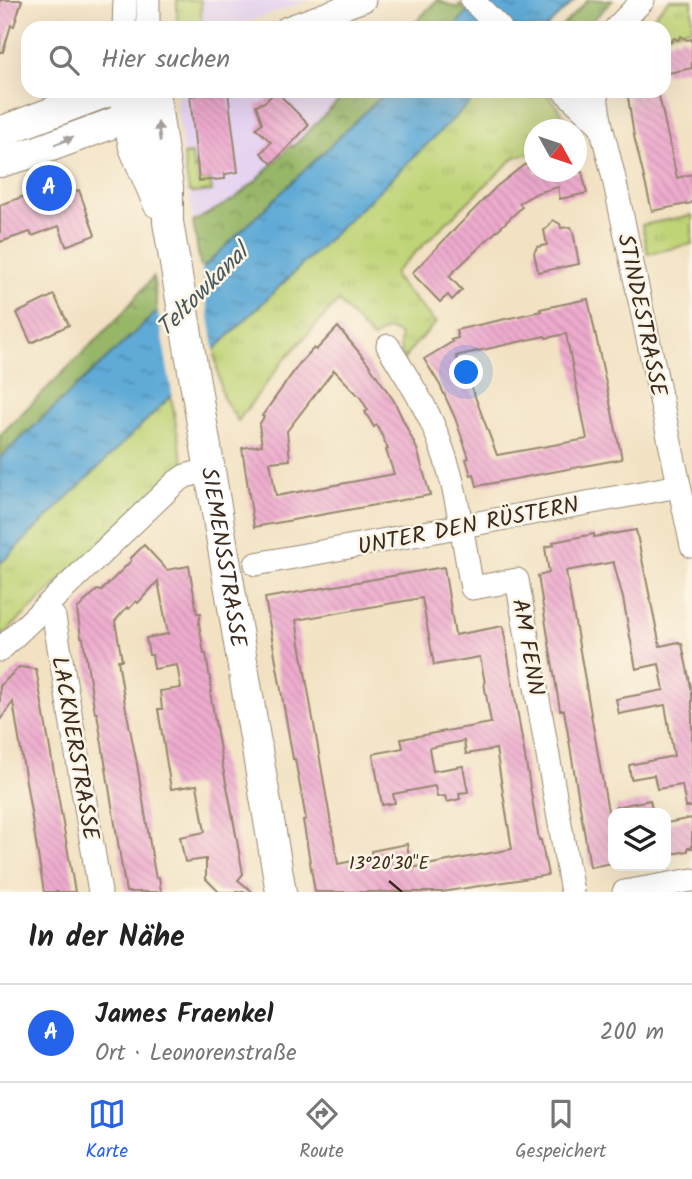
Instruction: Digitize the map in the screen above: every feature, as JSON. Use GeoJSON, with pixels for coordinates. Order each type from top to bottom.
{"type":"FeatureCollection","features":[{"type":"Feature","properties":{"kind":"main road"},"geometry":{"type":"LineString","coordinates":[[0,132],[90,98]]}},
{"type":"Feature","properties":{"kind":"main road","name":"SIEMENSSTRASSE"},"geometry":{"type":"LineString","coordinates":[[155,98],[168,187],[170,232],[281,892]]}},
{"type":"Feature","properties":{"kind":"main road"},"geometry":{"type":"LineString","coordinates":[[0,162],[35,152],[125,105]]}},
{"type":"Feature","properties":{"kind":"main road","name":"SIEMENSSTRASSE"},"geometry":{"type":"LineString","coordinates":[[125,105],[134,147],[170,232]]}},
{"type":"Feature","properties":{"kind":"street"},"geometry":{"type":"LineString","coordinates":[[124,21],[125,0]]}},
{"type":"Feature","properties":{"kind":"street"},"geometry":{"type":"LineString","coordinates":[[148,0],[148,21]]}},
{"type":"Feature","properties":{"kind":"street"},"geometry":{"type":"LineString","coordinates":[[306,21],[365,0]]}},
{"type":"Feature","properties":{"kind":"street"},"geometry":{"type":"LineString","coordinates":[[472,0],[493,21]]}},
{"type":"Feature","properties":{"kind":"street"},"geometry":{"type":"LineString","coordinates":[[623,21],[643,0]]}},
{"type":"Feature","properties":{"kind":"street"},"geometry":{"type":"LineString","coordinates":[[571,98],[601,126]]}},
{"type":"Feature","properties":{"kind":"street","name":"STINDESTRASSE"},"geometry":{"type":"LineString","coordinates":[[596,98],[692,546]]}},
{"type":"Feature","properties":{"kind":"street","name":"AM FENN"},"geometry":{"type":"LineString","coordinates":[[388,346],[414,387],[441,445],[452,481],[472,588],[517,580],[572,892]]}},
{"type":"Feature","properties":{"kind":"street"},"geometry":{"type":"LineString","coordinates":[[0,650],[175,483],[185,476],[209,470]]}},
{"type":"Feature","properties":{"kind":"street","name":"UNTER DEN RÜSTERN"},"geometry":{"type":"LineString","coordinates":[[256,564],[679,486]]}},
{"type":"Feature","properties":{"kind":"street","name":"LACKNERSTRASSE"},"geometry":{"type":"LineString","coordinates":[[45,608],[54,617],[100,892]]}},
{"type":"Feature","properties":{"kind":"street"},"geometry":{"type":"LineString","coordinates":[[624,892],[692,880]]}},
{"type":"Feature","properties":{"kind":"shaded area"},"geometry":{"type":"Polygon","coordinates":[[[177,0],[309,0],[250,21],[177,21],[177,0]]]}},
{"type":"Feature","properties":{"kind":"shaded area"},"geometry":{"type":"Polygon","coordinates":[[[178,98],[341,98],[293,148],[290,146],[257,180],[234,199],[193,222],[178,98]]]}},
{"type":"Feature","properties":{"kind":"green space"},"geometry":{"type":"Polygon","coordinates":[[[177,0],[201,0],[201,21],[177,21],[177,0]]]}},
{"type":"Feature","properties":{"kind":"green space"},"geometry":{"type":"Polygon","coordinates":[[[437,0],[457,8],[460,4],[468,12],[459,21],[417,21],[437,0]]]}},
{"type":"Feature","properties":{"kind":"green space"},"geometry":{"type":"Polygon","coordinates":[[[588,0],[613,0],[592,21],[567,21],[588,0]]]}},
{"type":"Feature","properties":{"kind":"green space"},"geometry":{"type":"Polygon","coordinates":[[[669,0],[692,0],[692,28],[671,32],[671,21],[649,21],[669,0]]]}},
{"type":"Feature","properties":{"kind":"green space"},"geometry":{"type":"Polygon","coordinates":[[[341,98],[380,98],[201,270],[193,222],[234,199],[257,180],[290,145],[293,147],[341,98]]]}},
{"type":"Feature","properties":{"kind":"green space"},"geometry":{"type":"Polygon","coordinates":[[[475,98],[550,98],[567,119],[524,119],[524,155],[515,157],[395,272],[395,278],[436,323],[404,360],[400,335],[386,331],[373,339],[338,301],[284,360],[238,421],[222,396],[214,350],[475,98]]]}},
{"type":"Feature","properties":{"kind":"green space"},"geometry":{"type":"Polygon","coordinates":[[[192,154],[199,181],[210,180],[212,191],[189,191],[183,155],[192,154]]]}},
{"type":"Feature","properties":{"kind":"green space"},"geometry":{"type":"Polygon","coordinates":[[[692,215],[692,244],[648,254],[642,225],[692,215]]]}},
{"type":"Feature","properties":{"kind":"green space"},"geometry":{"type":"Polygon","coordinates":[[[153,277],[158,311],[0,458],[0,435],[120,316],[153,277]]]}},
{"type":"Feature","properties":{"kind":"green space"},"geometry":{"type":"Polygon","coordinates":[[[171,396],[184,463],[0,638],[0,564],[171,396]]]}},
{"type":"Feature","properties":{"kind":"water"},"geometry":{"type":"Polygon","coordinates":[[[481,0],[575,0],[553,21],[459,21],[481,0]]]}},
{"type":"Feature","properties":{"kind":"water","name":"Teltowkanal"},"geometry":{"type":"Polygon","coordinates":[[[380,98],[475,98],[214,350],[171,396],[0,564],[0,458],[380,98]]]}},
{"type":"Feature","properties":{"kind":"pier"},"geometry":{"type":"Polygon","coordinates":[[[201,266],[215,354],[173,399],[157,307],[201,266]]]}},
{"type":"Feature","properties":{"kind":"building"},"geometry":{"type":"Polygon","coordinates":[[[0,0],[22,0],[3,52],[0,52],[0,0]]]}},
{"type":"Feature","properties":{"kind":"building"},"geometry":{"type":"Polygon","coordinates":[[[681,36],[687,40],[692,39],[692,68],[671,72],[671,42],[674,38],[678,40],[681,36]]]}},
{"type":"Feature","properties":{"kind":"building"},"geometry":{"type":"Polygon","coordinates":[[[190,98],[229,98],[238,172],[225,174],[225,179],[199,181],[190,98]]]}},
{"type":"Feature","properties":{"kind":"building"},"geometry":{"type":"Polygon","coordinates":[[[269,98],[283,98],[309,125],[272,164],[261,153],[271,142],[256,128],[262,123],[256,105],[269,98]]]}},
{"type":"Feature","properties":{"kind":"building"},"geometry":{"type":"Polygon","coordinates":[[[628,98],[660,98],[677,178],[692,174],[692,203],[652,211],[628,98]]]}},
{"type":"Feature","properties":{"kind":"building"},"geometry":{"type":"Polygon","coordinates":[[[524,165],[524,182],[584,182],[587,193],[560,199],[558,187],[537,193],[519,203],[522,207],[449,276],[462,290],[452,300],[448,295],[440,302],[412,273],[497,186],[524,165]]]}},
{"type":"Feature","properties":{"kind":"building"},"geometry":{"type":"Polygon","coordinates":[[[66,181],[70,193],[79,190],[95,235],[66,246],[59,226],[32,236],[30,232],[0,242],[0,205],[66,181]]]}},
{"type":"Feature","properties":{"kind":"building"},"geometry":{"type":"Polygon","coordinates":[[[553,220],[560,224],[561,228],[571,227],[579,264],[538,272],[534,253],[537,247],[547,245],[544,230],[553,220]]]}},
{"type":"Feature","properties":{"kind":"building"},"geometry":{"type":"Polygon","coordinates":[[[54,295],[69,325],[31,343],[17,313],[54,295]]]}},
{"type":"Feature","properties":{"kind":"building"},"geometry":{"type":"Polygon","coordinates":[[[588,299],[622,459],[477,486],[474,474],[471,475],[466,459],[469,458],[455,418],[424,359],[458,338],[456,330],[541,311],[540,309],[588,299]],[[566,334],[545,336],[456,356],[471,386],[497,455],[587,439],[566,334]]]}},
{"type":"Feature","properties":{"kind":"building"},"geometry":{"type":"Polygon","coordinates":[[[338,327],[368,363],[394,401],[417,449],[430,495],[254,527],[242,448],[262,445],[259,425],[264,417],[262,416],[300,363],[314,348],[316,350],[338,327]],[[334,370],[287,431],[290,460],[270,462],[276,496],[394,474],[386,450],[388,449],[377,425],[374,427],[365,412],[368,410],[360,397],[334,370]]]}},
{"type":"Feature","properties":{"kind":"building"},"geometry":{"type":"Polygon","coordinates":[[[636,530],[660,646],[679,642],[682,644],[692,692],[692,807],[686,807],[682,785],[657,789],[654,775],[631,779],[629,765],[674,756],[665,705],[619,714],[616,699],[664,690],[659,664],[636,669],[614,562],[566,571],[608,811],[608,864],[590,867],[538,576],[549,573],[545,547],[554,545],[553,542],[594,534],[594,537],[636,530]]]}},
{"type":"Feature","properties":{"kind":"building"},"geometry":{"type":"Polygon","coordinates":[[[144,545],[167,570],[189,566],[197,613],[201,613],[199,623],[210,692],[243,874],[238,880],[253,892],[219,892],[206,879],[206,859],[185,862],[180,837],[205,832],[197,785],[171,789],[158,709],[162,709],[160,691],[181,688],[177,665],[154,669],[152,655],[149,655],[146,638],[168,634],[158,581],[138,603],[136,601],[129,609],[127,607],[115,621],[122,660],[118,660],[125,704],[154,868],[156,878],[159,877],[161,892],[126,892],[77,609],[97,590],[101,591],[144,545]]]}},
{"type":"Feature","properties":{"kind":"building"},"geometry":{"type":"Polygon","coordinates":[[[444,567],[455,635],[503,626],[539,840],[548,875],[442,892],[315,892],[303,820],[306,819],[265,598],[444,567]],[[422,598],[296,620],[338,864],[372,857],[371,851],[407,844],[411,868],[512,849],[496,749],[466,754],[464,741],[429,748],[433,771],[463,766],[468,792],[459,793],[460,799],[447,802],[445,796],[437,797],[435,786],[393,794],[395,803],[382,805],[373,754],[403,748],[401,739],[491,723],[480,657],[434,665],[422,598]]]}},
{"type":"Feature","properties":{"kind":"building"},"geometry":{"type":"Polygon","coordinates":[[[19,667],[36,669],[75,892],[44,892],[13,702],[0,720],[0,686],[19,667]]]}},
{"type":"Feature","properties":{"kind":"building"},"geometry":{"type":"Polygon","coordinates":[[[650,800],[652,808],[615,808],[650,800]]]}},
{"type":"Feature","properties":{"kind":"building"},"geometry":{"type":"Polygon","coordinates":[[[692,818],[692,848],[688,848],[688,851],[671,854],[671,822],[692,818]]]}},
{"type":"Feature","properties":{"kind":"place","name":"James Fraenkel"},"geometry":{"type":"Point","coordinates":[49,188]}}]}
